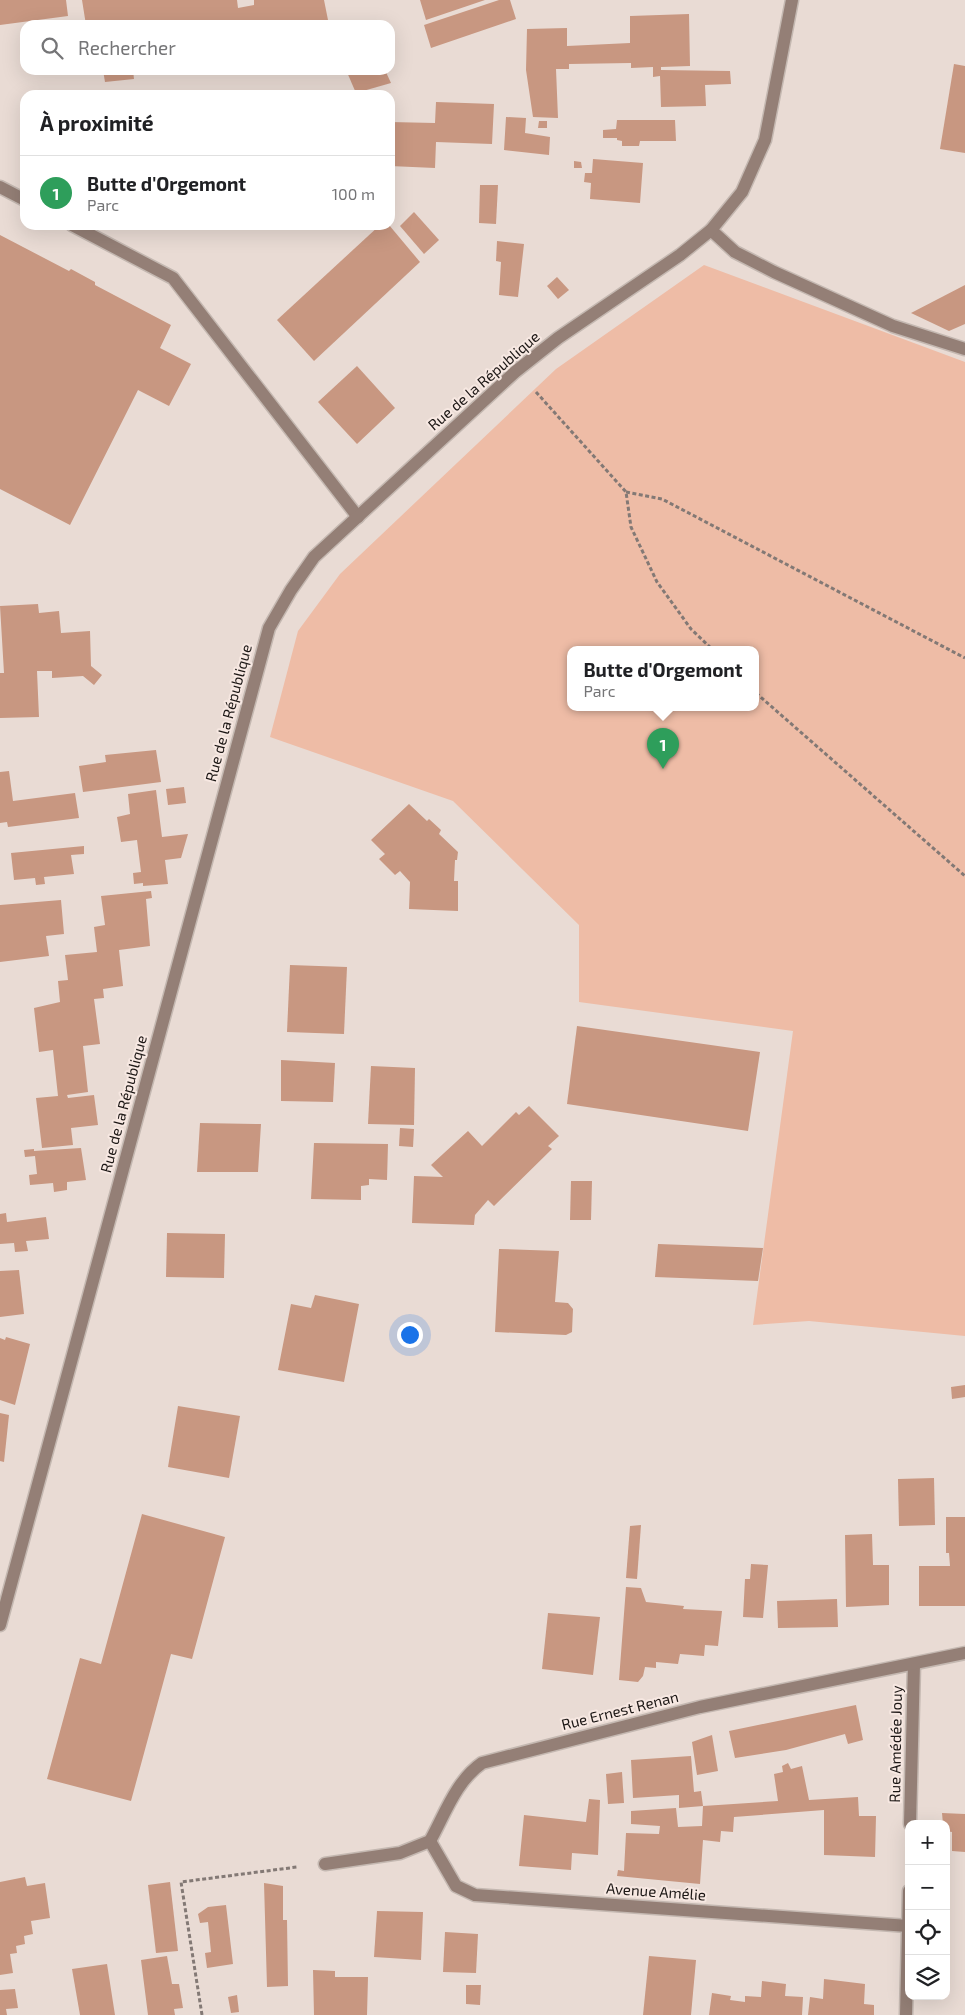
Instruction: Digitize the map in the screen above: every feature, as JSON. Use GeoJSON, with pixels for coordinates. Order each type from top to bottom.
{"type":"FeatureCollection","features":[{"type":"Feature","properties":{"kind":"street","name":"Rue de la République"},"geometry":{"type":"LineString","coordinates":[[0,1625],[269,628],[291,590],[314,557],[515,372],[558,338],[680,255],[711,230],[742,192],[765,140],[792,0]]}},
{"type":"Feature","properties":{"kind":"street"},"geometry":{"type":"LineString","coordinates":[[0,187],[20,197]]}},
{"type":"Feature","properties":{"kind":"street"},"geometry":{"type":"LineString","coordinates":[[82,230],[173,278],[358,517]]}},
{"type":"Feature","properties":{"kind":"street"},"geometry":{"type":"LineString","coordinates":[[711,230],[735,252],[774,272],[893,326],[965,349]]}},
{"type":"Feature","properties":{"kind":"street","name":"Rue Ernest Renan"},"geometry":{"type":"LineString","coordinates":[[430,1841],[461,1783],[471,1771],[482,1763],[700,1707],[965,1653]]}},
{"type":"Feature","properties":{"kind":"street","name":"Rue Amédée Jouy"},"geometry":{"type":"LineString","coordinates":[[910,1820],[914,1664]]}},
{"type":"Feature","properties":{"kind":"street"},"geometry":{"type":"LineString","coordinates":[[325,1864],[400,1852],[430,1841]]}},
{"type":"Feature","properties":{"kind":"street","name":"Avenue Amélie"},"geometry":{"type":"LineString","coordinates":[[430,1841],[456,1886],[475,1895],[905,1926]]}},
{"type":"Feature","properties":{"kind":"street"},"geometry":{"type":"LineString","coordinates":[[906,2015],[907,1955]]}},
{"type":"Feature","properties":{"kind":"path"},"geometry":{"type":"LineString","coordinates":[[515,372],[542,397],[626,492],[631,527],[657,582],[691,629],[709,646]]}},
{"type":"Feature","properties":{"kind":"path"},"geometry":{"type":"LineString","coordinates":[[626,492],[662,499],[965,658]]}},
{"type":"Feature","properties":{"kind":"path"},"geometry":{"type":"LineString","coordinates":[[759,696],[965,876]]}},
{"type":"Feature","properties":{"kind":"path"},"geometry":{"type":"LineString","coordinates":[[202,2015],[181,1882],[325,1864]]}},
{"type":"Feature","properties":{"kind":"shaded area"},"geometry":{"type":"Polygon","coordinates":[[[704,265],[965,362],[965,1336],[809,1321],[753,1325],[793,1031],[579,1002],[579,925],[453,801],[270,737],[298,631],[340,574],[556,369],[704,265]]]}},
{"type":"Feature","properties":{"kind":"building"},"geometry":{"type":"Polygon","coordinates":[[[0,0],[66,0],[68,16],[20,20],[20,22],[0,25],[0,0]]]}},
{"type":"Feature","properties":{"kind":"building"},"geometry":{"type":"Polygon","coordinates":[[[82,0],[237,0],[238,8],[254,5],[254,0],[324,0],[328,20],[85,20],[82,0]]]}},
{"type":"Feature","properties":{"kind":"building"},"geometry":{"type":"Polygon","coordinates":[[[420,0],[485,0],[426,20],[420,0]]]}},
{"type":"Feature","properties":{"kind":"building"},"geometry":{"type":"Polygon","coordinates":[[[499,0],[510,0],[516,19],[431,48],[424,25],[499,0]]]}},
{"type":"Feature","properties":{"kind":"building"},"geometry":{"type":"Polygon","coordinates":[[[689,14],[690,66],[661,67],[661,70],[730,71],[731,84],[705,85],[706,106],[661,107],[660,76],[653,77],[653,67],[631,68],[631,63],[569,64],[569,69],[556,69],[558,118],[533,117],[526,70],[527,29],[567,28],[567,46],[630,43],[630,16],[689,14]]]}},
{"type":"Feature","properties":{"kind":"building"},"geometry":{"type":"Polygon","coordinates":[[[954,64],[965,66],[965,153],[940,149],[954,64]]]}},
{"type":"Feature","properties":{"kind":"building"},"geometry":{"type":"Polygon","coordinates":[[[104,75],[134,75],[134,79],[105,82],[104,75]]]}},
{"type":"Feature","properties":{"kind":"building"},"geometry":{"type":"Polygon","coordinates":[[[348,75],[387,75],[391,83],[366,90],[355,90],[348,75]]]}},
{"type":"Feature","properties":{"kind":"building"},"geometry":{"type":"Polygon","coordinates":[[[436,102],[494,104],[492,144],[436,142],[435,168],[395,166],[395,122],[435,123],[436,102]]]}},
{"type":"Feature","properties":{"kind":"building"},"geometry":{"type":"Polygon","coordinates":[[[506,117],[526,118],[525,133],[550,137],[549,155],[504,150],[506,117]]]}},
{"type":"Feature","properties":{"kind":"building"},"geometry":{"type":"Polygon","coordinates":[[[617,120],[675,120],[676,141],[640,141],[639,146],[622,146],[622,141],[617,140],[617,138],[603,138],[603,130],[616,129],[617,120]]]}},
{"type":"Feature","properties":{"kind":"building"},"geometry":{"type":"Polygon","coordinates":[[[539,121],[547,121],[547,128],[538,128],[539,121]]]}},
{"type":"Feature","properties":{"kind":"building"},"geometry":{"type":"Polygon","coordinates":[[[593,159],[643,163],[640,203],[590,199],[591,183],[584,182],[585,173],[592,173],[593,159]]]}},
{"type":"Feature","properties":{"kind":"building"},"geometry":{"type":"Polygon","coordinates":[[[574,161],[581,162],[582,168],[574,168],[574,161]]]}},
{"type":"Feature","properties":{"kind":"building"},"geometry":{"type":"Polygon","coordinates":[[[480,185],[498,185],[496,224],[479,223],[480,185]]]}},
{"type":"Feature","properties":{"kind":"building"},"geometry":{"type":"Polygon","coordinates":[[[414,212],[439,240],[424,254],[400,226],[414,212]]]}},
{"type":"Feature","properties":{"kind":"building"},"geometry":{"type":"Polygon","coordinates":[[[375,230],[393,230],[420,262],[314,361],[277,320],[375,230]]]}},
{"type":"Feature","properties":{"kind":"building"},"geometry":{"type":"Polygon","coordinates":[[[0,235],[69,271],[71,269],[95,282],[95,285],[171,325],[160,348],[191,364],[169,406],[138,390],[70,525],[0,489],[0,235]]]}},
{"type":"Feature","properties":{"kind":"building"},"geometry":{"type":"Polygon","coordinates":[[[497,241],[524,244],[518,297],[499,295],[501,262],[496,261],[497,241]]]}},
{"type":"Feature","properties":{"kind":"building"},"geometry":{"type":"Polygon","coordinates":[[[557,277],[569,290],[558,299],[547,286],[557,277]]]}},
{"type":"Feature","properties":{"kind":"building"},"geometry":{"type":"Polygon","coordinates":[[[965,285],[965,324],[949,331],[911,313],[965,285]]]}},
{"type":"Feature","properties":{"kind":"building"},"geometry":{"type":"Polygon","coordinates":[[[357,366],[395,408],[357,444],[318,402],[357,366]]]}},
{"type":"Feature","properties":{"kind":"building"},"geometry":{"type":"Polygon","coordinates":[[[38,604],[39,613],[59,611],[61,633],[90,631],[91,666],[102,675],[94,685],[83,676],[52,678],[52,671],[37,671],[39,717],[0,718],[0,673],[4,673],[0,606],[38,604]]]}},
{"type":"Feature","properties":{"kind":"building"},"geometry":{"type":"Polygon","coordinates":[[[156,750],[161,782],[83,792],[79,766],[106,762],[105,755],[156,750]]]}},
{"type":"Feature","properties":{"kind":"building"},"geometry":{"type":"Polygon","coordinates":[[[9,771],[13,801],[75,793],[79,818],[8,827],[7,822],[0,823],[0,772],[9,771]]]}},
{"type":"Feature","properties":{"kind":"building"},"geometry":{"type":"Polygon","coordinates":[[[184,787],[186,803],[168,805],[166,789],[184,787]]]}},
{"type":"Feature","properties":{"kind":"building"},"geometry":{"type":"Polygon","coordinates":[[[156,790],[162,837],[188,834],[181,858],[165,860],[168,884],[143,886],[143,883],[134,884],[133,873],[141,872],[137,840],[121,842],[117,817],[130,814],[128,794],[156,790]]]}},
{"type":"Feature","properties":{"kind":"building"},"geometry":{"type":"Polygon","coordinates":[[[409,804],[427,821],[429,819],[441,830],[439,834],[458,852],[457,860],[455,860],[454,881],[458,881],[458,911],[409,909],[410,882],[400,871],[395,875],[379,859],[385,854],[371,840],[409,804]]]}},
{"type":"Feature","properties":{"kind":"building"},"geometry":{"type":"Polygon","coordinates":[[[84,846],[84,854],[71,855],[74,874],[44,877],[45,884],[36,885],[35,878],[14,880],[11,853],[84,846]]]}},
{"type":"Feature","properties":{"kind":"building"},"geometry":{"type":"Polygon","coordinates":[[[151,891],[152,898],[146,899],[150,946],[119,950],[123,986],[103,989],[104,998],[94,999],[100,1044],[83,1046],[88,1092],[67,1095],[68,1098],[94,1095],[98,1125],[71,1128],[73,1145],[42,1148],[36,1098],[58,1096],[53,1050],[39,1052],[34,1008],[60,1002],[58,981],[68,980],[65,955],[97,952],[94,927],[105,925],[101,896],[151,891]]]}},
{"type":"Feature","properties":{"kind":"building"},"geometry":{"type":"Polygon","coordinates":[[[61,900],[64,934],[46,936],[49,956],[0,962],[0,905],[61,900]]]}},
{"type":"Feature","properties":{"kind":"building"},"geometry":{"type":"Polygon","coordinates":[[[290,965],[347,967],[344,1034],[287,1032],[290,965]]]}},
{"type":"Feature","properties":{"kind":"building"},"geometry":{"type":"Polygon","coordinates":[[[577,1026],[760,1052],[748,1131],[567,1104],[577,1026]]]}},
{"type":"Feature","properties":{"kind":"building"},"geometry":{"type":"Polygon","coordinates":[[[281,1060],[335,1063],[333,1102],[281,1101],[281,1060]]]}},
{"type":"Feature","properties":{"kind":"building"},"geometry":{"type":"Polygon","coordinates":[[[371,1066],[415,1068],[414,1125],[368,1124],[371,1066]]]}},
{"type":"Feature","properties":{"kind":"building"},"geometry":{"type":"Polygon","coordinates":[[[529,1106],[559,1136],[548,1146],[552,1149],[494,1206],[488,1200],[475,1215],[474,1225],[412,1223],[414,1176],[443,1177],[431,1165],[468,1131],[482,1146],[516,1112],[519,1115],[529,1106]]]}},
{"type":"Feature","properties":{"kind":"building"},"geometry":{"type":"Polygon","coordinates":[[[200,1123],[261,1124],[258,1172],[197,1172],[200,1123]]]}},
{"type":"Feature","properties":{"kind":"building"},"geometry":{"type":"Polygon","coordinates":[[[400,1128],[414,1129],[413,1147],[399,1146],[400,1128]]]}},
{"type":"Feature","properties":{"kind":"building"},"geometry":{"type":"Polygon","coordinates":[[[314,1143],[388,1144],[387,1180],[369,1179],[369,1185],[361,1186],[361,1200],[311,1199],[314,1143]]]}},
{"type":"Feature","properties":{"kind":"building"},"geometry":{"type":"Polygon","coordinates":[[[81,1148],[86,1180],[67,1182],[67,1190],[54,1192],[53,1183],[30,1185],[29,1175],[37,1174],[35,1156],[25,1157],[24,1150],[81,1148]]]}},
{"type":"Feature","properties":{"kind":"building"},"geometry":{"type":"Polygon","coordinates":[[[571,1181],[592,1181],[591,1220],[570,1220],[571,1181]]]}},
{"type":"Feature","properties":{"kind":"building"},"geometry":{"type":"Polygon","coordinates":[[[6,1213],[7,1222],[46,1217],[49,1239],[26,1241],[28,1251],[15,1252],[14,1243],[0,1244],[0,1214],[6,1213]]]}},
{"type":"Feature","properties":{"kind":"building"},"geometry":{"type":"Polygon","coordinates":[[[167,1233],[225,1234],[224,1278],[166,1277],[167,1233]]]}},
{"type":"Feature","properties":{"kind":"building"},"geometry":{"type":"Polygon","coordinates":[[[658,1244],[763,1248],[758,1281],[655,1277],[658,1244]]]}},
{"type":"Feature","properties":{"kind":"building"},"geometry":{"type":"Polygon","coordinates":[[[499,1249],[559,1251],[555,1302],[568,1303],[573,1309],[572,1332],[566,1335],[495,1332],[499,1249]]]}},
{"type":"Feature","properties":{"kind":"building"},"geometry":{"type":"Polygon","coordinates":[[[19,1270],[24,1314],[0,1317],[0,1271],[19,1270]]]}},
{"type":"Feature","properties":{"kind":"building"},"geometry":{"type":"Polygon","coordinates":[[[315,1295],[359,1304],[344,1382],[278,1370],[291,1304],[311,1308],[315,1295]]]}},
{"type":"Feature","properties":{"kind":"building"},"geometry":{"type":"Polygon","coordinates":[[[6,1337],[30,1344],[15,1405],[0,1400],[0,1338],[5,1340],[6,1337]]]}},
{"type":"Feature","properties":{"kind":"building"},"geometry":{"type":"Polygon","coordinates":[[[965,1385],[965,1397],[952,1399],[951,1387],[965,1385]]]}},
{"type":"Feature","properties":{"kind":"building"},"geometry":{"type":"Polygon","coordinates":[[[178,1406],[240,1416],[229,1478],[168,1467],[178,1406]]]}},
{"type":"Feature","properties":{"kind":"building"},"geometry":{"type":"Polygon","coordinates":[[[0,1413],[9,1415],[4,1462],[0,1461],[0,1413]]]}},
{"type":"Feature","properties":{"kind":"building"},"geometry":{"type":"Polygon","coordinates":[[[934,1478],[935,1525],[899,1526],[898,1479],[934,1478]]]}},
{"type":"Feature","properties":{"kind":"building"},"geometry":{"type":"Polygon","coordinates":[[[142,1514],[225,1537],[192,1659],[171,1654],[131,1801],[47,1779],[80,1658],[101,1664],[142,1514]]]}},
{"type":"Feature","properties":{"kind":"building"},"geometry":{"type":"Polygon","coordinates":[[[946,1517],[965,1517],[965,1606],[919,1606],[919,1566],[950,1566],[949,1553],[946,1553],[946,1517]]]}},
{"type":"Feature","properties":{"kind":"building"},"geometry":{"type":"Polygon","coordinates":[[[641,1525],[637,1579],[626,1578],[630,1526],[641,1525]]]}},
{"type":"Feature","properties":{"kind":"building"},"geometry":{"type":"Polygon","coordinates":[[[872,1534],[873,1565],[889,1565],[889,1605],[846,1607],[845,1535],[872,1534]]]}},
{"type":"Feature","properties":{"kind":"building"},"geometry":{"type":"Polygon","coordinates":[[[751,1564],[768,1565],[763,1618],[743,1617],[745,1579],[750,1579],[751,1564]]]}},
{"type":"Feature","properties":{"kind":"building"},"geometry":{"type":"Polygon","coordinates":[[[626,1587],[641,1588],[646,1602],[684,1606],[683,1609],[722,1611],[718,1646],[705,1645],[704,1656],[680,1654],[678,1664],[656,1662],[656,1668],[645,1667],[643,1676],[638,1682],[619,1680],[626,1587]]]}},
{"type":"Feature","properties":{"kind":"building"},"geometry":{"type":"Polygon","coordinates":[[[837,1599],[838,1627],[778,1628],[777,1601],[837,1599]]]}},
{"type":"Feature","properties":{"kind":"building"},"geometry":{"type":"Polygon","coordinates":[[[548,1613],[600,1617],[593,1675],[542,1669],[548,1613]]]}},
{"type":"Feature","properties":{"kind":"building"},"geometry":{"type":"Polygon","coordinates":[[[856,1705],[863,1740],[848,1744],[845,1734],[786,1750],[735,1758],[729,1731],[856,1705]]]}},
{"type":"Feature","properties":{"kind":"building"},"geometry":{"type":"Polygon","coordinates":[[[712,1735],[718,1771],[697,1775],[692,1742],[712,1735]]]}},
{"type":"Feature","properties":{"kind":"building"},"geometry":{"type":"Polygon","coordinates":[[[691,1756],[694,1792],[701,1791],[703,1806],[679,1808],[679,1795],[633,1798],[631,1760],[691,1756]]]}},
{"type":"Feature","properties":{"kind":"building"},"geometry":{"type":"Polygon","coordinates":[[[788,1763],[791,1769],[802,1766],[809,1800],[858,1797],[859,1816],[876,1816],[875,1857],[824,1855],[824,1810],[734,1817],[733,1832],[721,1831],[720,1842],[703,1840],[700,1884],[617,1876],[618,1870],[624,1871],[626,1833],[659,1834],[660,1826],[631,1824],[631,1811],[676,1808],[678,1827],[702,1826],[703,1806],[778,1801],[774,1774],[783,1772],[782,1766],[788,1763]]]}},
{"type":"Feature","properties":{"kind":"building"},"geometry":{"type":"Polygon","coordinates":[[[622,1772],[624,1803],[608,1804],[606,1774],[622,1772]]]}},
{"type":"Feature","properties":{"kind":"building"},"geometry":{"type":"Polygon","coordinates":[[[589,1799],[600,1800],[598,1855],[572,1853],[571,1870],[519,1866],[524,1815],[586,1822],[589,1799]]]}},
{"type":"Feature","properties":{"kind":"building"},"geometry":{"type":"Polygon","coordinates":[[[942,1813],[965,1814],[965,1852],[952,1851],[950,1820],[943,1820],[942,1813]]]}},
{"type":"Feature","properties":{"kind":"building"},"geometry":{"type":"Polygon","coordinates":[[[25,1877],[27,1886],[45,1883],[50,1918],[31,1921],[33,1934],[24,1936],[25,1944],[16,1946],[17,1953],[10,1954],[13,1973],[0,1975],[0,1882],[25,1877]]]}},
{"type":"Feature","properties":{"kind":"building"},"geometry":{"type":"Polygon","coordinates":[[[170,1882],[178,1951],[156,1953],[148,1885],[170,1882]]]}},
{"type":"Feature","properties":{"kind":"building"},"geometry":{"type":"Polygon","coordinates":[[[264,1883],[283,1886],[283,1920],[287,1920],[288,1986],[267,1987],[264,1883]]]}},
{"type":"Feature","properties":{"kind":"building"},"geometry":{"type":"Polygon","coordinates":[[[226,1905],[233,1964],[207,1968],[205,1953],[211,1952],[208,1922],[200,1923],[198,1914],[208,1907],[226,1905]]]}},
{"type":"Feature","properties":{"kind":"building"},"geometry":{"type":"Polygon","coordinates":[[[377,1911],[423,1912],[421,1960],[374,1957],[377,1911]]]}},
{"type":"Feature","properties":{"kind":"building"},"geometry":{"type":"Polygon","coordinates":[[[445,1932],[478,1934],[476,1973],[443,1972],[445,1932]]]}},
{"type":"Feature","properties":{"kind":"building"},"geometry":{"type":"Polygon","coordinates":[[[167,1956],[172,1984],[179,1984],[183,2008],[174,2009],[175,2015],[148,2015],[141,1960],[167,1956]]]}},
{"type":"Feature","properties":{"kind":"building"},"geometry":{"type":"Polygon","coordinates":[[[649,1956],[696,1960],[691,2015],[643,2015],[649,1956]]]}},
{"type":"Feature","properties":{"kind":"building"},"geometry":{"type":"Polygon","coordinates":[[[107,1964],[115,2015],[80,2015],[72,1969],[107,1964]]]}},
{"type":"Feature","properties":{"kind":"building"},"geometry":{"type":"Polygon","coordinates":[[[313,1970],[335,1971],[335,1977],[368,1977],[367,2015],[314,2015],[313,1970]]]}},
{"type":"Feature","properties":{"kind":"building"},"geometry":{"type":"Polygon","coordinates":[[[824,1979],[865,1984],[864,2004],[874,2005],[874,2015],[808,2015],[810,1997],[823,1999],[824,1979]]]}},
{"type":"Feature","properties":{"kind":"building"},"geometry":{"type":"Polygon","coordinates":[[[762,1981],[786,1984],[785,1996],[803,1997],[802,2015],[709,2015],[712,1993],[731,1996],[730,2000],[745,2002],[745,1996],[761,1997],[762,1981]]]}},
{"type":"Feature","properties":{"kind":"building"},"geometry":{"type":"Polygon","coordinates":[[[466,1985],[481,1985],[480,2005],[466,2004],[466,1985]]]}},
{"type":"Feature","properties":{"kind":"building"},"geometry":{"type":"Polygon","coordinates":[[[15,1989],[18,2008],[6,2009],[7,2015],[0,2015],[0,1990],[15,1989]]]}},
{"type":"Feature","properties":{"kind":"building"},"geometry":{"type":"Polygon","coordinates":[[[237,1995],[239,2012],[231,2013],[228,1997],[237,1995]]]}},
{"type":"Feature","properties":{"kind":"place","name":"Butte d'Orgemont"},"geometry":{"type":"Point","coordinates":[663,769]}}]}
